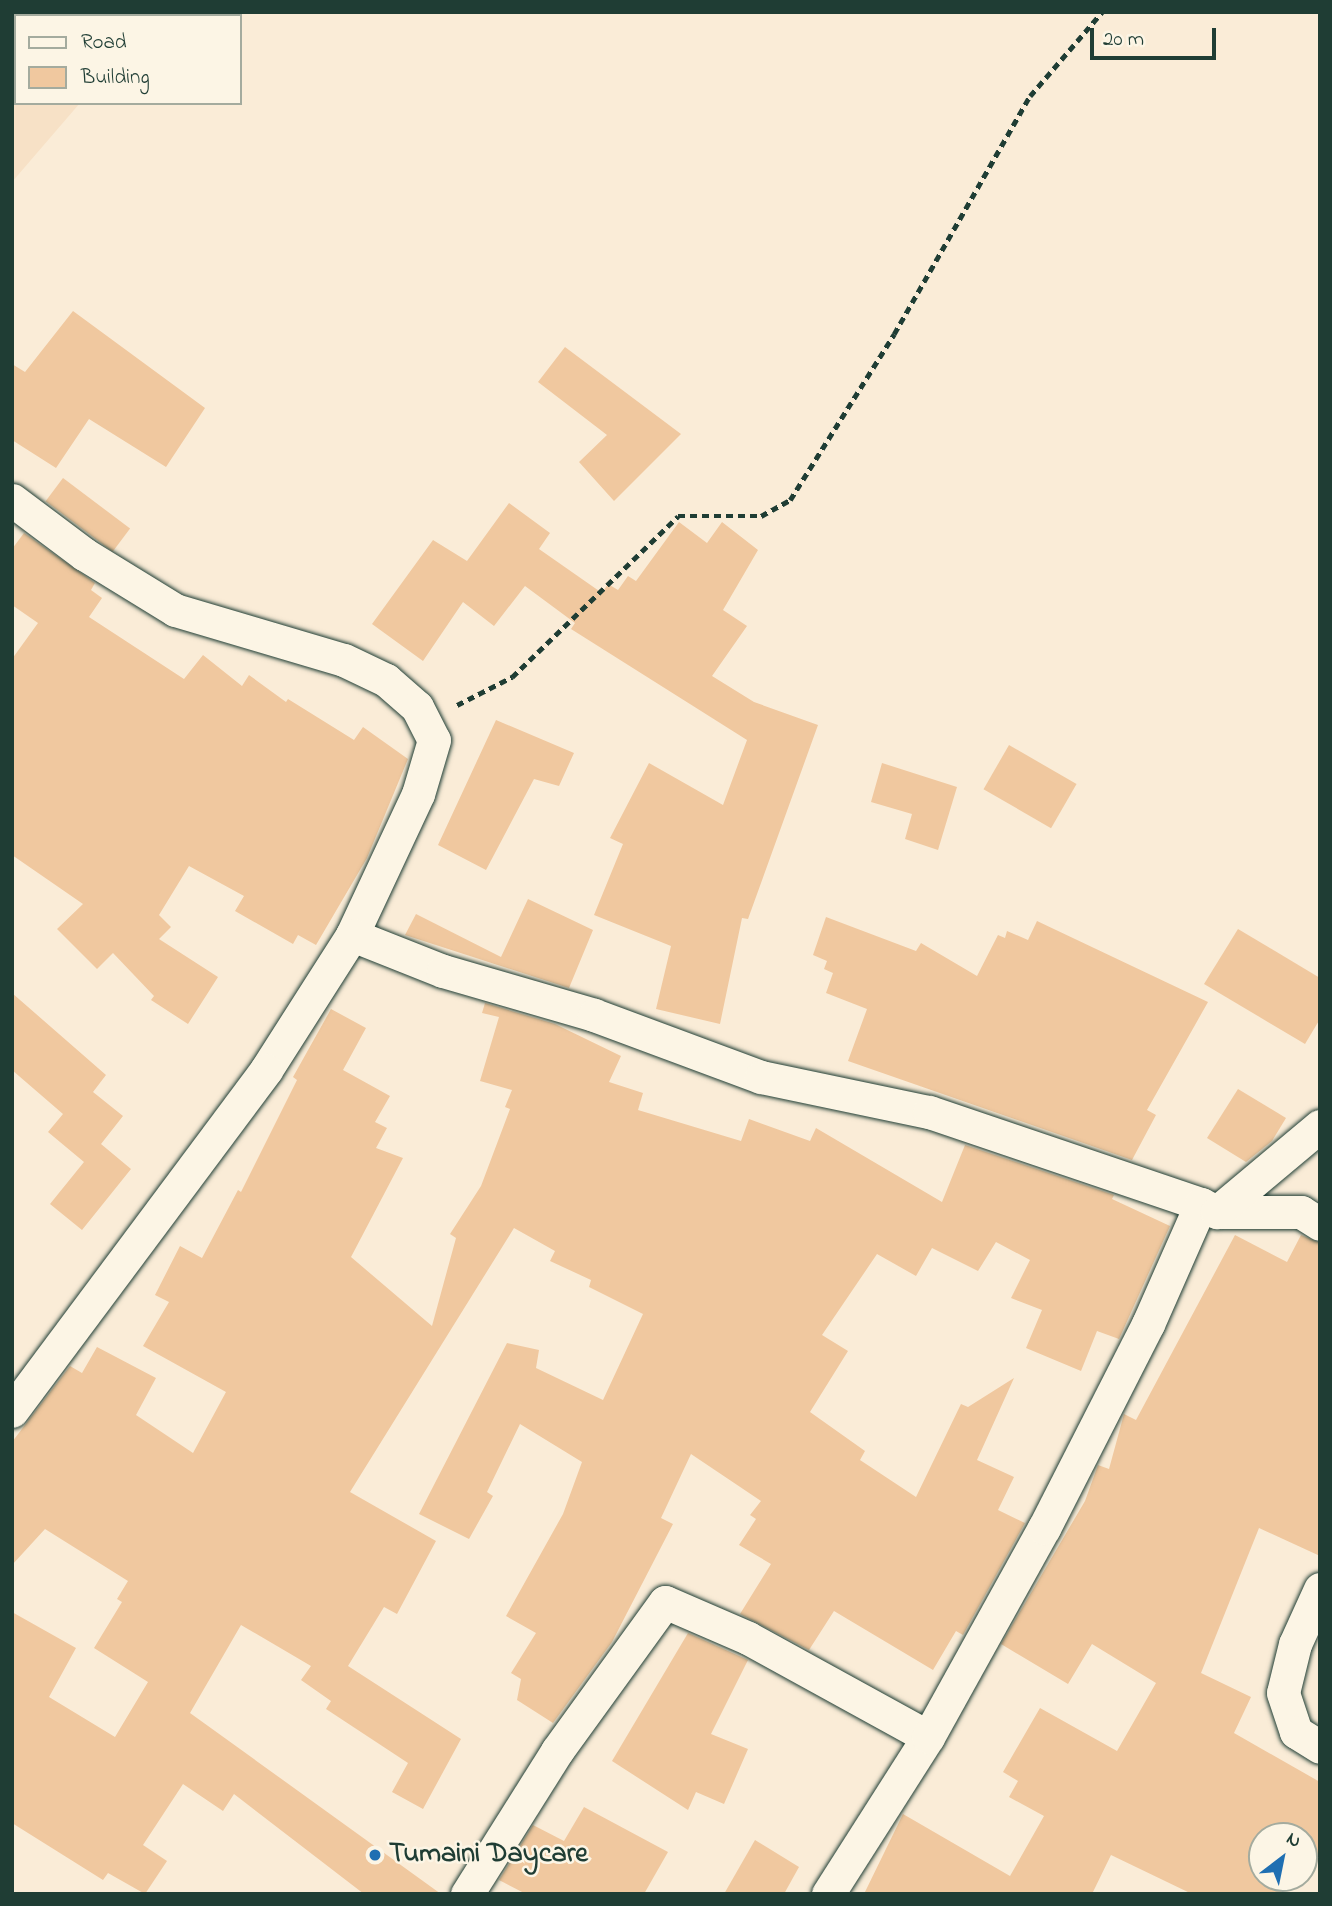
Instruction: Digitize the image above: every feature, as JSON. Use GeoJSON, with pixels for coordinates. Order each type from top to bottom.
{"type":"FeatureCollection","features":[{"type":"Feature","properties":{"kind":"street"},"geometry":{"type":"LineString","coordinates":[[12,500],[84,554],[175,610],[344,660],[386,680],[418,707],[434,740],[418,793],[352,935],[266,1070],[12,1411]]}},
{"type":"Feature","properties":{"kind":"street"},"geometry":{"type":"LineString","coordinates":[[352,935],[443,971],[594,1016],[761,1077],[929,1112],[1209,1208],[1301,1212],[1320,1224]]}},
{"type":"Feature","properties":{"kind":"street"},"geometry":{"type":"LineString","coordinates":[[828,1894],[928,1737],[1044,1528],[1209,1208],[1320,1126]]}},
{"type":"Feature","properties":{"kind":"street"},"geometry":{"type":"LineString","coordinates":[[1320,1589],[1295,1644],[1283,1693],[1296,1732],[1320,1747]]}},
{"type":"Feature","properties":{"kind":"street"},"geometry":{"type":"LineString","coordinates":[[467,1894],[557,1751],[665,1602],[748,1638],[928,1737]]}},
{"type":"Feature","properties":{"kind":"path"},"geometry":{"type":"LineString","coordinates":[[425,722],[512,677],[678,516],[761,516],[790,500],[894,334],[1030,96],[1102,12]]}},
{"type":"Feature","properties":{"kind":"shaded area"},"geometry":{"type":"Polygon","coordinates":[[[12,12],[159,12],[14,14],[14,105],[78,105],[12,182],[12,12]]]}},
{"type":"Feature","properties":{"kind":"building"},"geometry":{"type":"Polygon","coordinates":[[[73,311],[205,408],[166,467],[89,419],[56,468],[12,440],[12,364],[25,372],[73,311]]]}},
{"type":"Feature","properties":{"kind":"building"},"geometry":{"type":"Polygon","coordinates":[[[565,347],[681,434],[614,501],[579,462],[607,435],[538,382],[565,347]]]}},
{"type":"Feature","properties":{"kind":"building"},"geometry":{"type":"Polygon","coordinates":[[[63,478],[130,529],[113,552],[46,501],[63,478]]]}},
{"type":"Feature","properties":{"kind":"building"},"geometry":{"type":"Polygon","coordinates":[[[509,503],[550,533],[539,549],[602,593],[608,584],[618,590],[628,576],[636,581],[679,522],[707,543],[722,522],[758,550],[723,610],[747,626],[712,676],[754,702],[818,725],[748,919],[742,918],[720,1024],[656,1009],[671,946],[594,915],[623,844],[610,838],[649,763],[723,805],[747,740],[571,629],[575,623],[525,586],[494,626],[463,602],[423,661],[372,624],[433,540],[467,561],[509,503]]]}},
{"type":"Feature","properties":{"kind":"building"},"geometry":{"type":"Polygon","coordinates":[[[24,533],[95,583],[91,590],[102,598],[89,617],[184,679],[203,655],[242,686],[249,675],[286,702],[288,699],[354,740],[363,727],[408,759],[367,858],[316,945],[298,935],[293,944],[235,911],[244,896],[189,866],[159,915],[171,927],[159,939],[218,977],[188,1024],[151,1000],[154,996],[113,953],[97,969],[57,929],[83,904],[12,855],[12,659],[38,623],[12,605],[12,549],[24,533]]]}},
{"type":"Feature","properties":{"kind":"building"},"geometry":{"type":"Polygon","coordinates":[[[496,720],[574,753],[559,786],[534,779],[486,870],[438,845],[496,720]]]}},
{"type":"Feature","properties":{"kind":"building"},"geometry":{"type":"Polygon","coordinates":[[[1009,745],[1077,784],[1051,828],[984,789],[1009,745]]]}},
{"type":"Feature","properties":{"kind":"building"},"geometry":{"type":"Polygon","coordinates":[[[882,763],[957,787],[938,850],[905,839],[912,814],[871,802],[882,763]]]}},
{"type":"Feature","properties":{"kind":"building"},"geometry":{"type":"Polygon","coordinates":[[[528,899],[593,930],[569,988],[405,935],[416,914],[501,957],[528,899]]]}},
{"type":"Feature","properties":{"kind":"building"},"geometry":{"type":"Polygon","coordinates":[[[826,917],[916,951],[921,943],[977,976],[998,935],[1005,938],[1007,931],[1028,940],[1037,921],[1208,1002],[1147,1110],[1156,1115],[1132,1160],[848,1061],[867,1009],[826,993],[833,973],[824,969],[827,961],[813,955],[826,917]]]}},
{"type":"Feature","properties":{"kind":"building"},"geometry":{"type":"Polygon","coordinates":[[[1238,929],[1320,978],[1320,1019],[1305,1044],[1204,984],[1238,929]]]}},
{"type":"Feature","properties":{"kind":"building"},"geometry":{"type":"Polygon","coordinates":[[[12,993],[106,1075],[93,1092],[123,1116],[101,1144],[131,1169],[82,1230],[50,1204],[84,1162],[48,1132],[63,1114],[12,1070],[12,993]]]}},
{"type":"Feature","properties":{"kind":"building"},"geometry":{"type":"Polygon","coordinates":[[[485,1003],[555,1024],[621,1056],[609,1082],[643,1093],[638,1110],[741,1141],[749,1119],[810,1141],[816,1128],[942,1202],[965,1145],[1114,1195],[1112,1199],[1170,1226],[1119,1339],[1097,1331],[1081,1371],[1026,1348],[1042,1310],[1011,1298],[1030,1260],[996,1242],[978,1271],[932,1248],[916,1276],[877,1254],[822,1335],[848,1351],[810,1412],[865,1451],[860,1460],[916,1497],[961,1404],[968,1407],[1014,1378],[977,1460],[1014,1477],[998,1510],[1025,1523],[963,1635],[956,1631],[933,1670],[834,1611],[809,1650],[740,1614],[771,1564],[739,1545],[756,1519],[750,1515],[761,1501],[691,1454],[661,1518],[673,1524],[612,1642],[553,1723],[517,1700],[521,1679],[511,1673],[536,1633],[506,1616],[563,1514],[582,1462],[520,1424],[487,1492],[493,1496],[469,1539],[419,1514],[507,1343],[539,1350],[536,1368],[603,1400],[643,1314],[589,1287],[591,1280],[550,1261],[555,1251],[514,1228],[350,1492],[436,1541],[397,1614],[384,1607],[348,1666],[461,1739],[423,1809],[392,1792],[408,1763],[326,1709],[331,1701],[301,1680],[311,1666],[241,1625],[190,1713],[441,1894],[364,1894],[234,1794],[223,1811],[183,1784],[143,1845],[167,1861],[145,1894],[108,1873],[103,1880],[12,1823],[12,1612],[76,1648],[49,1697],[115,1737],[148,1682],[94,1648],[122,1602],[117,1599],[128,1581],[45,1529],[12,1565],[12,1442],[70,1366],[82,1373],[97,1347],[156,1378],[136,1415],[193,1453],[226,1392],[143,1346],[169,1302],[155,1295],[180,1246],[202,1258],[238,1190],[241,1192],[297,1080],[293,1077],[331,1009],[366,1028],[343,1070],[390,1096],[375,1122],[387,1128],[376,1148],[403,1158],[351,1257],[432,1326],[456,1238],[450,1234],[481,1186],[510,1109],[505,1107],[512,1090],[480,1081],[499,1017],[482,1013],[485,1003]]]}},
{"type":"Feature","properties":{"kind":"building"},"geometry":{"type":"Polygon","coordinates":[[[1238,1089],[1286,1118],[1272,1141],[1246,1162],[1207,1138],[1238,1089]]]}},
{"type":"Feature","properties":{"kind":"building"},"geometry":{"type":"Polygon","coordinates":[[[1235,1235],[1287,1262],[1301,1235],[1320,1243],[1320,1556],[1259,1528],[1201,1673],[1251,1697],[1234,1733],[1320,1782],[1320,1857],[1318,1860],[1318,1822],[1248,1822],[1248,1892],[1281,1892],[1280,1894],[1192,1894],[1111,1855],[1092,1894],[864,1894],[903,1814],[1010,1876],[1044,1816],[1009,1797],[1018,1781],[1003,1772],[1040,1708],[1117,1751],[1156,1683],[1092,1644],[1068,1684],[1001,1644],[1085,1501],[1098,1465],[1109,1469],[1124,1414],[1136,1420],[1235,1235]]]}},
{"type":"Feature","properties":{"kind":"building"},"geometry":{"type":"Polygon","coordinates":[[[688,1633],[748,1660],[711,1734],[748,1749],[724,1804],[696,1792],[688,1810],[612,1761],[688,1633]]]}},
{"type":"Feature","properties":{"kind":"building"},"geometry":{"type":"Polygon","coordinates":[[[584,1807],[668,1852],[644,1894],[526,1894],[499,1880],[533,1825],[564,1841],[584,1807]]]}},
{"type":"Feature","properties":{"kind":"building"},"geometry":{"type":"Polygon","coordinates":[[[755,1840],[799,1867],[784,1894],[724,1894],[755,1840]]]}},
{"type":"Feature","properties":{"kind":"place","name":"Tumaini Daycare"},"geometry":{"type":"Point","coordinates":[375,1855]}}]}
